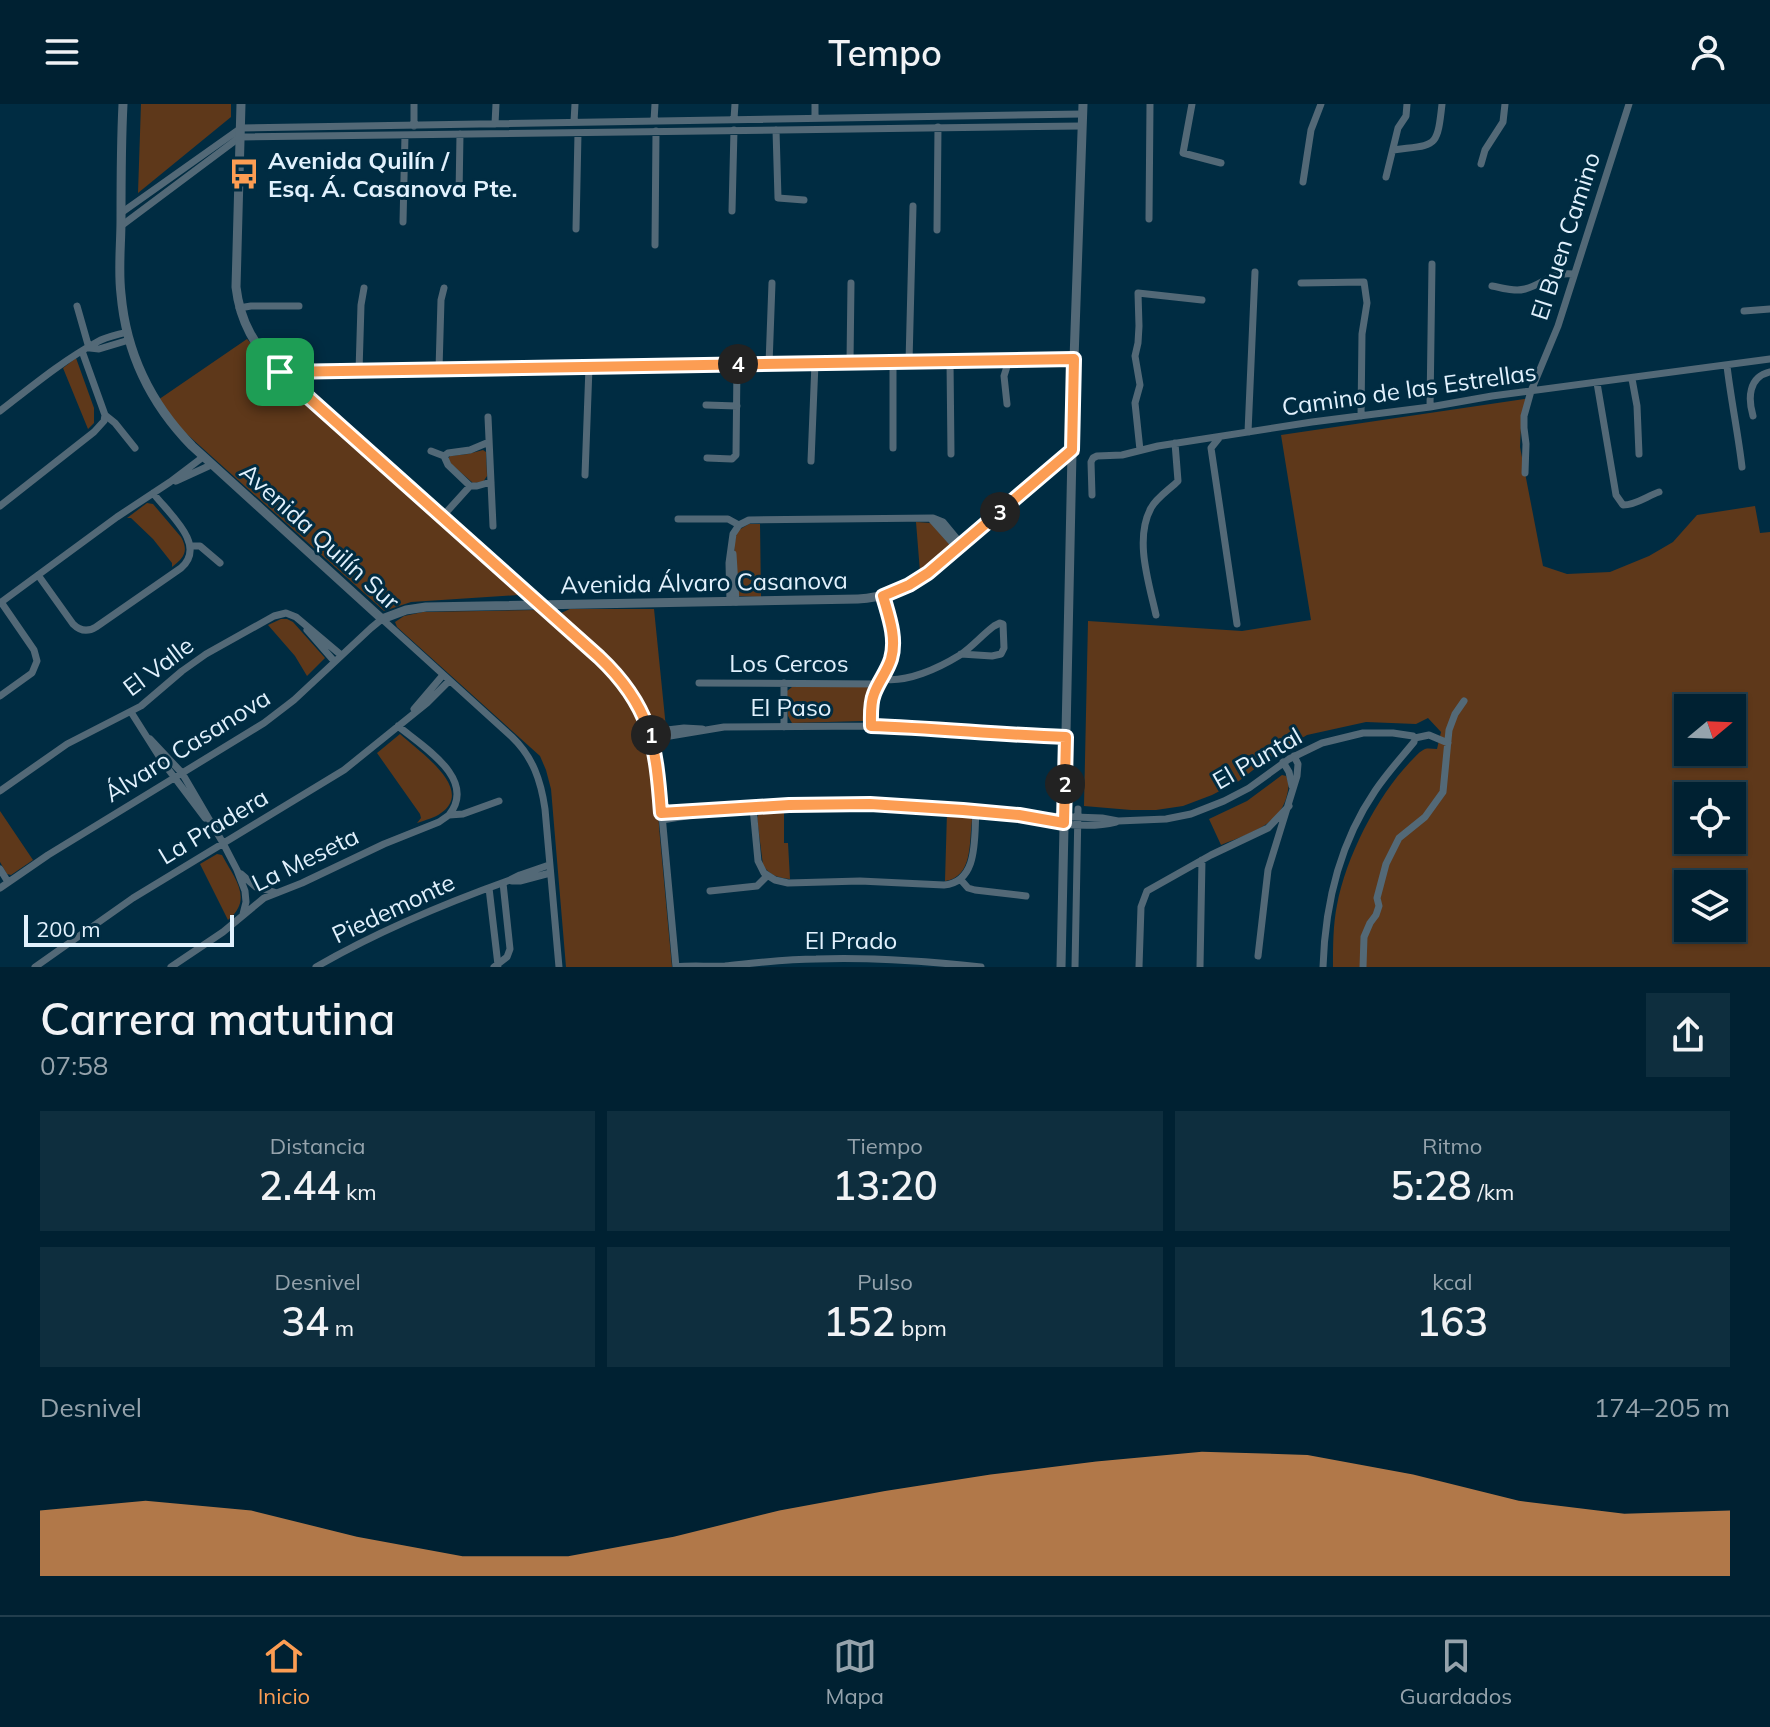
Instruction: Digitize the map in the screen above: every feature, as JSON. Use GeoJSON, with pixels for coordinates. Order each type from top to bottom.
{"type":"FeatureCollection","features":[{"type":"Feature","properties":{"kind":"street","name":"Avenida Quilín Sur"},"geometry":{"type":"LineString","coordinates":[[123,104],[120,291],[128,336],[155,400],[179,433],[207,461],[522,747],[538,777],[543,797],[559,967]]}},
{"type":"Feature","properties":{"kind":"street"},"geometry":{"type":"LineString","coordinates":[[241,104],[235,269],[239,308],[254,342],[280,372],[617,676],[635,700],[651,736],[657,761],[676,967]]}},
{"type":"Feature","properties":{"kind":"street"},"geometry":{"type":"LineString","coordinates":[[414,104],[414,126]]}},
{"type":"Feature","properties":{"kind":"street"},"geometry":{"type":"LineString","coordinates":[[495,124],[496,104]]}},
{"type":"Feature","properties":{"kind":"street"},"geometry":{"type":"LineString","coordinates":[[574,122],[575,104]]}},
{"type":"Feature","properties":{"kind":"street"},"geometry":{"type":"LineString","coordinates":[[654,121],[655,104]]}},
{"type":"Feature","properties":{"kind":"street"},"geometry":{"type":"LineString","coordinates":[[734,119],[735,104]]}},
{"type":"Feature","properties":{"kind":"street"},"geometry":{"type":"LineString","coordinates":[[815,104],[815,118]]}},
{"type":"Feature","properties":{"kind":"street"},"geometry":{"type":"LineString","coordinates":[[1149,219],[1150,104]]}},
{"type":"Feature","properties":{"kind":"street"},"geometry":{"type":"LineString","coordinates":[[1192,104],[1183,153],[1221,163]]}},
{"type":"Feature","properties":{"kind":"street"},"geometry":{"type":"LineString","coordinates":[[1303,182],[1311,130],[1321,104]]}},
{"type":"Feature","properties":{"kind":"street"},"geometry":{"type":"LineString","coordinates":[[1386,177],[1407,104]]}},
{"type":"Feature","properties":{"kind":"street"},"geometry":{"type":"LineString","coordinates":[[1393,150],[1427,145],[1434,141],[1439,134],[1442,104]]}},
{"type":"Feature","properties":{"kind":"street"},"geometry":{"type":"LineString","coordinates":[[1481,164],[1485,150],[1503,122],[1505,104]]}},
{"type":"Feature","properties":{"kind":"street","name":"El Buen Camino"},"geometry":{"type":"LineString","coordinates":[[1525,473],[1524,416],[1531,391],[1558,326],[1629,104]]}},
{"type":"Feature","properties":{"kind":"street"},"geometry":{"type":"LineString","coordinates":[[944,115],[945,106]]}},
{"type":"Feature","properties":{"kind":"street"},"geometry":{"type":"LineString","coordinates":[[121,213],[240,132],[471,124],[968,115],[1083,109],[1074,359],[1061,967]]}},
{"type":"Feature","properties":{"kind":"street"},"geometry":{"type":"LineString","coordinates":[[968,115],[969,127]]}},
{"type":"Feature","properties":{"kind":"street"},"geometry":{"type":"LineString","coordinates":[[697,120],[697,131]]}},
{"type":"Feature","properties":{"kind":"street"},"geometry":{"type":"LineString","coordinates":[[471,124],[471,134]]}},
{"type":"Feature","properties":{"kind":"street"},"geometry":{"type":"LineString","coordinates":[[121,226],[240,132],[405,135],[1082,126]]}},
{"type":"Feature","properties":{"kind":"street"},"geometry":{"type":"LineString","coordinates":[[937,230],[938,127]]}},
{"type":"Feature","properties":{"kind":"street"},"geometry":{"type":"LineString","coordinates":[[732,211],[734,130]]}},
{"type":"Feature","properties":{"kind":"street"},"geometry":{"type":"LineString","coordinates":[[776,130],[778,198],[804,200]]}},
{"type":"Feature","properties":{"kind":"street"},"geometry":{"type":"LineString","coordinates":[[655,245],[656,131]]}},
{"type":"Feature","properties":{"kind":"street"},"geometry":{"type":"LineString","coordinates":[[576,229],[578,133]]}},
{"type":"Feature","properties":{"kind":"street"},"geometry":{"type":"LineString","coordinates":[[459,195],[460,134]]}},
{"type":"Feature","properties":{"kind":"street"},"geometry":{"type":"LineString","coordinates":[[403,222],[405,135]]}},
{"type":"Feature","properties":{"kind":"street"},"geometry":{"type":"LineString","coordinates":[[909,362],[913,206]]}},
{"type":"Feature","properties":{"kind":"street"},"geometry":{"type":"LineString","coordinates":[[1430,407],[1432,264]]}},
{"type":"Feature","properties":{"kind":"street"},"geometry":{"type":"LineString","coordinates":[[1248,432],[1255,272]]}},
{"type":"Feature","properties":{"kind":"street"},"geometry":{"type":"LineString","coordinates":[[1492,286],[1518,290],[1534,286],[1550,276],[1573,274]]}},
{"type":"Feature","properties":{"kind":"street"},"geometry":{"type":"LineString","coordinates":[[1301,283],[1364,282],[1367,303],[1362,334],[1361,416]]}},
{"type":"Feature","properties":{"kind":"street"},"geometry":{"type":"LineString","coordinates":[[769,364],[772,283]]}},
{"type":"Feature","properties":{"kind":"street"},"geometry":{"type":"LineString","coordinates":[[850,362],[851,283]]}},
{"type":"Feature","properties":{"kind":"street"},"geometry":{"type":"LineString","coordinates":[[359,371],[364,288]]}},
{"type":"Feature","properties":{"kind":"street"},"geometry":{"type":"LineString","coordinates":[[439,369],[444,288]]}},
{"type":"Feature","properties":{"kind":"street"},"geometry":{"type":"LineString","coordinates":[[1140,450],[1135,403],[1140,385],[1135,356],[1139,326],[1138,293],[1202,300]]}},
{"type":"Feature","properties":{"kind":"street"},"geometry":{"type":"LineString","coordinates":[[0,506],[104,421],[77,306]]}},
{"type":"Feature","properties":{"kind":"street"},"geometry":{"type":"LineString","coordinates":[[239,308],[299,306]]}},
{"type":"Feature","properties":{"kind":"street"},"geometry":{"type":"LineString","coordinates":[[1744,311],[1770,309]]}},
{"type":"Feature","properties":{"kind":"street"},"geometry":{"type":"LineString","coordinates":[[0,411],[72,355],[96,342],[128,336]]}},
{"type":"Feature","properties":{"kind":"street"},"geometry":{"type":"LineString","coordinates":[[280,372],[1074,359]]}},
{"type":"Feature","properties":{"kind":"street","name":"Camino de las Estrellas"},"geometry":{"type":"LineString","coordinates":[[1092,495],[1091,462],[1094,457],[1492,396],[1770,359]]}},
{"type":"Feature","properties":{"kind":"street"},"geometry":{"type":"LineString","coordinates":[[1007,404],[1004,376],[1009,360]]}},
{"type":"Feature","properties":{"kind":"street"},"geometry":{"type":"LineString","coordinates":[[950,361],[951,454]]}},
{"type":"Feature","properties":{"kind":"street"},"geometry":{"type":"LineString","coordinates":[[893,362],[893,448]]}},
{"type":"Feature","properties":{"kind":"street"},"geometry":{"type":"LineString","coordinates":[[811,461],[815,363]]}},
{"type":"Feature","properties":{"kind":"street"},"geometry":{"type":"LineString","coordinates":[[707,458],[732,459],[736,455],[737,364]]}},
{"type":"Feature","properties":{"kind":"street"},"geometry":{"type":"LineString","coordinates":[[1727,366],[1742,467]]}},
{"type":"Feature","properties":{"kind":"street"},"geometry":{"type":"LineString","coordinates":[[585,475],[589,367]]}},
{"type":"Feature","properties":{"kind":"street"},"geometry":{"type":"LineString","coordinates":[[1753,416],[1750,391],[1756,380],[1770,372]]}},
{"type":"Feature","properties":{"kind":"street"},"geometry":{"type":"LineString","coordinates":[[1632,379],[1637,406],[1639,454]]}},
{"type":"Feature","properties":{"kind":"street"},"geometry":{"type":"LineString","coordinates":[[1597,383],[1619,501],[1629,505],[1659,492]]}},
{"type":"Feature","properties":{"kind":"street"},"geometry":{"type":"LineString","coordinates":[[706,405],[737,406]]}},
{"type":"Feature","properties":{"kind":"street"},"geometry":{"type":"LineString","coordinates":[[105,415],[135,448]]}},
{"type":"Feature","properties":{"kind":"street"},"geometry":{"type":"LineString","coordinates":[[488,417],[493,526]]}},
{"type":"Feature","properties":{"kind":"street"},"geometry":{"type":"LineString","coordinates":[[1219,438],[1211,448],[1237,624]]}},
{"type":"Feature","properties":{"kind":"street"},"geometry":{"type":"LineString","coordinates":[[444,456],[489,442]]}},
{"type":"Feature","properties":{"kind":"street"},"geometry":{"type":"LineString","coordinates":[[1156,615],[1144,562],[1144,532],[1151,507],[1178,481],[1175,443]]}},
{"type":"Feature","properties":{"kind":"street","name":"Avenida Álvaro Casanova"},"geometry":{"type":"LineString","coordinates":[[382,619],[419,607],[733,602],[883,596],[916,581],[1072,450]]}},
{"type":"Feature","properties":{"kind":"street"},"geometry":{"type":"LineString","coordinates":[[431,451],[444,456],[448,465],[470,486],[491,482]]}},
{"type":"Feature","properties":{"kind":"street"},"geometry":{"type":"LineString","coordinates":[[0,696],[32,673],[37,657],[0,603],[117,517],[207,461]]}},
{"type":"Feature","properties":{"kind":"street"},"geometry":{"type":"LineString","coordinates":[[442,517],[470,486]]}},
{"type":"Feature","properties":{"kind":"street"},"geometry":{"type":"LineString","coordinates":[[38,575],[73,624],[84,630],[96,627],[185,565],[191,546],[187,535],[153,493]]}},
{"type":"Feature","properties":{"kind":"street"},"geometry":{"type":"LineString","coordinates":[[733,602],[733,534],[739,525],[753,520],[929,517],[943,522],[960,546]]}},
{"type":"Feature","properties":{"kind":"street"},"geometry":{"type":"LineString","coordinates":[[678,519],[728,519],[739,525]]}},
{"type":"Feature","properties":{"kind":"street"},"geometry":{"type":"LineString","coordinates":[[191,546],[203,547],[220,563]]}},
{"type":"Feature","properties":{"kind":"street"},"geometry":{"type":"LineString","coordinates":[[871,726],[873,697],[890,662],[893,642],[883,596]]}},
{"type":"Feature","properties":{"kind":"street","name":"El Valle"},"geometry":{"type":"LineString","coordinates":[[0,791],[67,744],[131,712],[197,660],[269,618],[286,613],[301,622]]}},
{"type":"Feature","properties":{"kind":"street","name":"Álvaro Casanova"},"geometry":{"type":"LineString","coordinates":[[2,886],[264,723],[294,700],[382,619]]}},
{"type":"Feature","properties":{"kind":"street"},"geometry":{"type":"LineString","coordinates":[[301,622],[341,655]]}},
{"type":"Feature","properties":{"kind":"street"},"geometry":{"type":"LineString","coordinates":[[301,622],[334,661]]}},
{"type":"Feature","properties":{"kind":"street","name":"Los Cercos"},"geometry":{"type":"LineString","coordinates":[[699,683],[893,681],[942,664],[961,654],[994,626],[1003,624],[1004,648],[1001,654],[961,654]]}},
{"type":"Feature","properties":{"kind":"street","name":"La Pradera"},"geometry":{"type":"LineString","coordinates":[[35,967],[133,898],[344,770],[408,717],[446,678]]}},
{"type":"Feature","properties":{"kind":"street"},"geometry":{"type":"LineString","coordinates":[[784,683],[784,727]]}},
{"type":"Feature","properties":{"kind":"street"},"geometry":{"type":"LineString","coordinates":[[1363,967],[1364,937],[1379,906],[1377,898],[1386,864],[1399,838],[1425,817],[1443,792],[1449,730],[1464,701]]}},
{"type":"Feature","properties":{"kind":"street"},"geometry":{"type":"LineString","coordinates":[[131,712],[223,843],[246,897],[242,916]]}},
{"type":"Feature","properties":{"kind":"street"},"geometry":{"type":"LineString","coordinates":[[398,726],[452,774],[457,786],[456,804],[449,815]]}},
{"type":"Feature","properties":{"kind":"street","name":"El Paso"},"geometry":{"type":"LineString","coordinates":[[651,736],[724,727],[871,726],[1066,737]]}},
{"type":"Feature","properties":{"kind":"street","name":"El Puntal"},"geometry":{"type":"LineString","coordinates":[[661,817],[802,804],[870,804],[1064,819],[1078,816],[1118,821],[1166,819],[1200,811],[1224,801],[1249,788],[1283,762],[1322,743],[1356,734],[1399,733],[1415,738],[1429,735],[1448,743]]}},
{"type":"Feature","properties":{"kind":"street"},"geometry":{"type":"LineString","coordinates":[[1323,967],[1328,906],[1344,851],[1374,793],[1415,738]]}},
{"type":"Feature","properties":{"kind":"street"},"geometry":{"type":"LineString","coordinates":[[1258,956],[1267,878],[1295,784],[1298,766],[1294,756]]}},
{"type":"Feature","properties":{"kind":"street"},"geometry":{"type":"LineString","coordinates":[[1283,762],[1291,777],[1292,792]]}},
{"type":"Feature","properties":{"kind":"street","name":"La Meseta"},"geometry":{"type":"LineString","coordinates":[[171,967],[223,932],[260,900],[449,815],[460,815],[499,801]]}},
{"type":"Feature","properties":{"kind":"street"},"geometry":{"type":"LineString","coordinates":[[456,804],[470,812]]}},
{"type":"Feature","properties":{"kind":"street"},"geometry":{"type":"LineString","coordinates":[[1139,967],[1141,903],[1146,893],[1202,860],[1268,828],[1289,806]]}},
{"type":"Feature","properties":{"kind":"street"},"geometry":{"type":"LineString","coordinates":[[753,808],[758,861],[762,870],[767,876],[788,883],[860,881],[948,885],[961,880],[971,864],[976,811]]}},
{"type":"Feature","properties":{"kind":"street"},"geometry":{"type":"LineString","coordinates":[[1075,967],[1078,816]]}},
{"type":"Feature","properties":{"kind":"street"},"geometry":{"type":"LineString","coordinates":[[1268,828],[1275,830],[1278,837]]}},
{"type":"Feature","properties":{"kind":"street"},"geometry":{"type":"LineString","coordinates":[[1200,967],[1202,860]]}},
{"type":"Feature","properties":{"kind":"street"},"geometry":{"type":"LineString","coordinates":[[0,869],[2,886]]}},
{"type":"Feature","properties":{"kind":"street","name":"Piedemonte"},"geometry":{"type":"LineString","coordinates":[[316,967],[393,926],[520,875],[550,869]]}},
{"type":"Feature","properties":{"kind":"street"},"geometry":{"type":"LineString","coordinates":[[237,870],[256,887],[277,892]]}},
{"type":"Feature","properties":{"kind":"street"},"geometry":{"type":"LineString","coordinates":[[710,891],[757,886],[767,876]]}},
{"type":"Feature","properties":{"kind":"street"},"geometry":{"type":"LineString","coordinates":[[961,880],[968,888],[975,890],[1026,896]]}},
{"type":"Feature","properties":{"kind":"street","name":"Piedemonte"},"geometry":{"type":"LineString","coordinates":[[496,966],[507,957],[510,949],[507,882]]}},
{"type":"Feature","properties":{"kind":"street","name":"Piedemonte"},"geometry":{"type":"LineString","coordinates":[[489,888],[496,966]]}},
{"type":"Feature","properties":{"kind":"street","name":"El Prado"},"geometry":{"type":"LineString","coordinates":[[676,967],[863,958],[981,967]]}},
{"type":"Feature","properties":{"kind":"street"},"geometry":{"type":"LineString","coordinates":[[46,959],[52,967]]}},
{"type":"Feature","properties":{"kind":"shaded area"},"geometry":{"type":"Polygon","coordinates":[[[141,104],[231,104],[231,117],[138,193],[141,104]]]}},
{"type":"Feature","properties":{"kind":"shaded area"},"geometry":{"type":"Polygon","coordinates":[[[247,339],[274,370],[518,595],[411,602],[384,611],[170,419],[155,402],[247,339]]]}},
{"type":"Feature","properties":{"kind":"shaded area"},"geometry":{"type":"Polygon","coordinates":[[[76,358],[94,408],[94,423],[88,429],[63,368],[76,358]]]}},
{"type":"Feature","properties":{"kind":"shaded area"},"geometry":{"type":"Polygon","coordinates":[[[1531,398],[1521,425],[1520,447],[1543,566],[1567,574],[1610,572],[1673,542],[1697,515],[1755,506],[1760,533],[1770,532],[1770,967],[1333,967],[1336,913],[1341,886],[1355,848],[1375,809],[1398,775],[1421,751],[1437,749],[1441,732],[1428,718],[1416,724],[1366,722],[1307,735],[1239,781],[1183,806],[1131,810],[1084,806],[1088,621],[1242,631],[1311,620],[1281,435],[1531,398]]]}},
{"type":"Feature","properties":{"kind":"shaded area"},"geometry":{"type":"Polygon","coordinates":[[[486,452],[487,476],[483,482],[473,483],[448,459],[450,456],[486,452]]]}},
{"type":"Feature","properties":{"kind":"shaded area"},"geometry":{"type":"Polygon","coordinates":[[[147,503],[153,504],[185,546],[184,554],[172,567],[153,539],[131,518],[127,518],[147,503]]]}},
{"type":"Feature","properties":{"kind":"shaded area"},"geometry":{"type":"Polygon","coordinates":[[[916,522],[931,523],[951,544],[920,572],[916,522]]]}},
{"type":"Feature","properties":{"kind":"shaded area"},"geometry":{"type":"Polygon","coordinates":[[[749,524],[760,524],[761,597],[738,596],[734,546],[737,531],[749,524]]]}},
{"type":"Feature","properties":{"kind":"shaded area"},"geometry":{"type":"Polygon","coordinates":[[[570,609],[654,609],[666,728],[652,727],[620,673],[562,619],[561,613],[570,609]]]}},
{"type":"Feature","properties":{"kind":"shaded area"},"geometry":{"type":"Polygon","coordinates":[[[537,610],[603,665],[632,700],[640,716],[654,767],[672,967],[566,967],[551,789],[540,756],[395,622],[404,616],[423,612],[537,610]]]}},
{"type":"Feature","properties":{"kind":"shaded area"},"geometry":{"type":"Polygon","coordinates":[[[281,619],[293,622],[325,658],[307,676],[295,656],[268,625],[281,619]]]}},
{"type":"Feature","properties":{"kind":"shaded area"},"geometry":{"type":"Polygon","coordinates":[[[792,687],[869,687],[867,719],[792,723],[788,716],[787,691],[792,687]]]}},
{"type":"Feature","properties":{"kind":"shaded area"},"geometry":{"type":"Polygon","coordinates":[[[400,734],[440,770],[452,793],[450,803],[441,813],[417,823],[420,814],[377,753],[400,734]]]}},
{"type":"Feature","properties":{"kind":"shaded area"},"geometry":{"type":"Polygon","coordinates":[[[1282,775],[1286,776],[1288,790],[1277,814],[1261,828],[1221,845],[1209,819],[1247,801],[1282,775]]]}},
{"type":"Feature","properties":{"kind":"shaded area"},"geometry":{"type":"Polygon","coordinates":[[[784,809],[784,843],[788,843],[790,879],[774,875],[763,865],[757,818],[759,812],[784,809]]]}},
{"type":"Feature","properties":{"kind":"shaded area"},"geometry":{"type":"Polygon","coordinates":[[[0,811],[33,860],[11,875],[7,874],[0,862],[0,811]]]}},
{"type":"Feature","properties":{"kind":"shaded area"},"geometry":{"type":"Polygon","coordinates":[[[947,812],[969,814],[972,820],[965,866],[961,873],[945,881],[947,812]]]}},
{"type":"Feature","properties":{"kind":"shaded area"},"geometry":{"type":"Polygon","coordinates":[[[217,854],[222,855],[232,872],[241,896],[236,912],[228,920],[200,864],[217,854]]]}},
{"type":"Feature","properties":{"kind":"place","name":"Avenida Quilín / Esq. Á. Casanova Pte."},"geometry":{"type":"Point","coordinates":[244,174]}},
{"type":"Feature","properties":{"kind":"route"},"geometry":{"type":"LineString","coordinates":[[1074,359],[1072,450],[928,573],[883,596],[892,628],[893,649],[888,668],[873,697],[871,714],[871,726],[1066,737],[1064,823],[1019,815],[870,804],[789,805],[661,813],[652,739],[640,709],[624,683],[599,657],[280,372],[1074,359]]}}]}
